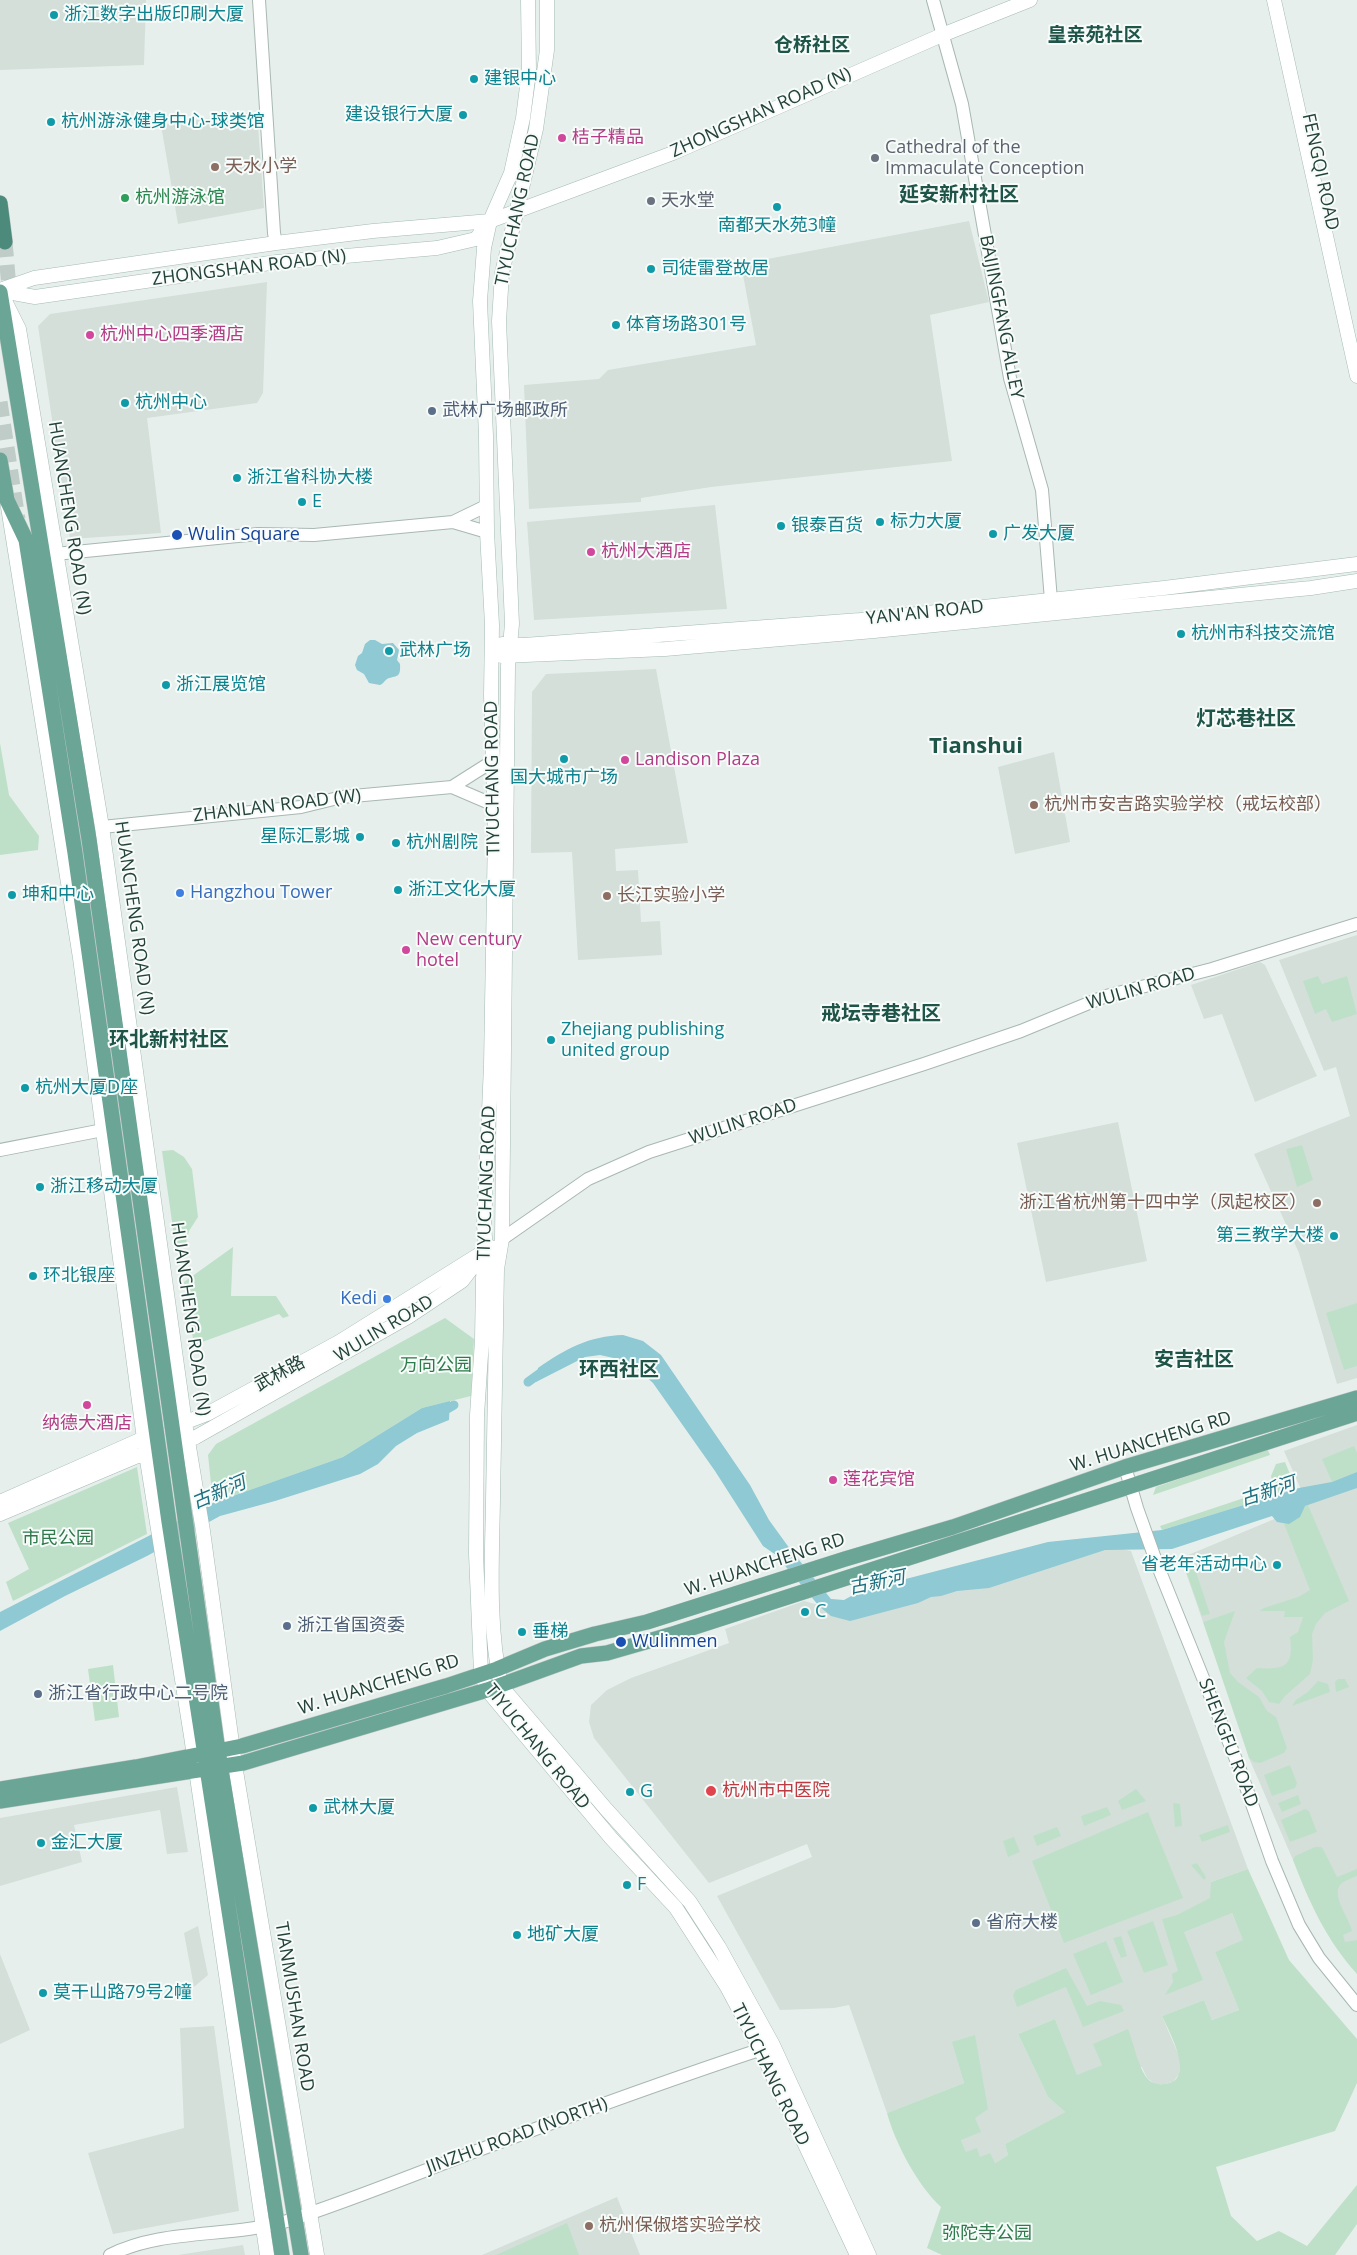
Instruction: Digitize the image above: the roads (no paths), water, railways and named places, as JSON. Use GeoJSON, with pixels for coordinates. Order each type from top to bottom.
{"type":"FeatureCollection","features":[{"type":"Feature","properties":{"kind":"highway"},"geometry":{"type":"LineString","coordinates":[[0,203],[5,242]]}},
{"type":"Feature","properties":{"kind":"main road","name":"TIYUCHANG ROAD"},"geometry":{"type":"LineString","coordinates":[[528,0],[529,71],[524,118],[510,173],[490,221],[484,248],[480,301],[486,436],[486,506],[494,805],[493,992],[484,1225],[486,1251],[483,1278],[482,1340],[477,1425],[477,1605],[481,1673],[690,1902],[719,1947],[766,2047],[869,2255]]}},
{"type":"Feature","properties":{"kind":"main road","name":"TIYUCHANG ROAD"},"geometry":{"type":"LineString","coordinates":[[494,1688],[497,1669],[491,1551],[497,1278],[502,1239],[510,650],[512,624],[498,321],[502,273],[538,112],[546,50],[547,0]]}},
{"type":"Feature","properties":{"kind":"main road","name":"ZHONGSHAN ROAD (N)"},"geometry":{"type":"LineString","coordinates":[[0,291],[34,278],[276,243],[373,231],[490,221],[517,209],[673,153],[942,34],[1030,0]]}},
{"type":"Feature","properties":{"kind":"main road"},"geometry":{"type":"LineString","coordinates":[[1274,0],[1357,376]]}},
{"type":"Feature","properties":{"kind":"main road","name":"FENGQI ROAD"},"geometry":{"type":"LineString","coordinates":[[1284,0],[1337,258],[1357,344]]}},
{"type":"Feature","properties":{"kind":"main road","name":"ZHONGSHAN ROAD (N)"},"geometry":{"type":"LineString","coordinates":[[0,291],[35,297],[277,262],[437,248],[476,239],[490,221]]}},
{"type":"Feature","properties":{"kind":"main road","name":"HUANCHENG ROAD (N)"},"geometry":{"type":"LineString","coordinates":[[0,291],[19,329],[102,827],[146,1135],[181,1443],[184,1516],[209,1769]]}},
{"type":"Feature","properties":{"kind":"main road","name":"HUANCHENG ROAD (N)"},"geometry":{"type":"LineString","coordinates":[[0,291],[89,839],[131,1134],[179,1425]]}},
{"type":"Feature","properties":{"kind":"main road","name":"HUANCHENG ROAD (N)"},"geometry":{"type":"LineString","coordinates":[[0,460],[7,500],[26,540],[75,853],[108,1131],[163,1524],[209,1769]]}},
{"type":"Feature","properties":{"kind":"main road","name":"YAN'AN ROAD"},"geometry":{"type":"LineString","coordinates":[[510,650],[524,645],[860,620],[1164,588],[1357,564]]}},
{"type":"Feature","properties":{"kind":"main road","name":"YAN'AN ROAD"},"geometry":{"type":"LineString","coordinates":[[491,650],[665,649],[874,631],[1311,588],[1357,581]]}},
{"type":"Feature","properties":{"kind":"main road"},"geometry":{"type":"LineString","coordinates":[[510,650],[525,638],[654,629]]}},
{"type":"Feature","properties":{"kind":"main road","name":"WULIN ROAD"},"geometry":{"type":"LineString","coordinates":[[0,1514],[153,1452],[196,1437],[408,1318],[462,1281],[486,1251],[502,1239]]}},
{"type":"Feature","properties":{"kind":"main road","name":"武林路"},"geometry":{"type":"LineString","coordinates":[[0,1502],[150,1436],[207,1414],[355,1333],[486,1251]]}},
{"type":"Feature","properties":{"kind":"main road","name":"W. HUANCHENG RD"},"geometry":{"type":"LineString","coordinates":[[0,1789],[136,1767],[206,1753],[446,1686],[497,1669],[545,1649],[595,1634],[647,1622],[780,1578],[953,1527],[1125,1467],[1357,1398]]}},
{"type":"Feature","properties":{"kind":"main road"},"geometry":{"type":"LineString","coordinates":[[0,1802],[209,1769],[494,1688],[581,1656],[607,1653],[834,1582],[1357,1413]]}},
{"type":"Feature","properties":{"kind":"main road","name":"HUANCHENG ROAD (N)"},"geometry":{"type":"LineString","coordinates":[[181,1443],[199,1504],[203,1530],[206,1753]]}},
{"type":"Feature","properties":{"kind":"main road"},"geometry":{"type":"LineString","coordinates":[[209,1769],[269,2226],[267,2255]]}},
{"type":"Feature","properties":{"kind":"main road","name":"TIANMUSHAN ROAD"},"geometry":{"type":"LineString","coordinates":[[209,1769],[310,2213],[316,2255]]}},
{"type":"Feature","properties":{"kind":"main road","name":"TIANMUSHAN ROAD"},"geometry":{"type":"LineString","coordinates":[[209,1769],[301,2255]]}},
{"type":"Feature","properties":{"kind":"main road","name":"TIYUCHANG ROAD"},"geometry":{"type":"LineString","coordinates":[[766,2047],[857,2255]]}},
{"type":"Feature","properties":{"kind":"main road"},"geometry":{"type":"LineString","coordinates":[[269,2226],[282,2255]]}},
{"type":"Feature","properties":{"kind":"street"},"geometry":{"type":"LineString","coordinates":[[259,0],[276,243]]}},
{"type":"Feature","properties":{"kind":"street","name":"BAIJINGFANG ALLEY"},"geometry":{"type":"LineString","coordinates":[[933,0],[962,104],[1010,378],[1042,490],[1051,600]]}},
{"type":"Feature","properties":{"kind":"street"},"geometry":{"type":"LineString","coordinates":[[55,554],[258,534],[314,535],[453,522],[486,506]]}},
{"type":"Feature","properties":{"kind":"street"},"geometry":{"type":"LineString","coordinates":[[453,522],[487,532]]}},
{"type":"Feature","properties":{"kind":"street","name":"ZHANLAN ROAD (W)"},"geometry":{"type":"LineString","coordinates":[[102,827],[301,807],[342,797],[452,787],[493,761]]}},
{"type":"Feature","properties":{"kind":"street","name":"ZHANLAN ROAD (W)"},"geometry":{"type":"LineString","coordinates":[[452,787],[494,805]]}},
{"type":"Feature","properties":{"kind":"street","name":"WULIN ROAD"},"geometry":{"type":"LineString","coordinates":[[502,1239],[588,1179],[648,1152],[924,1064],[1020,1031],[1106,996],[1212,969],[1357,924]]}},
{"type":"Feature","properties":{"kind":"street"},"geometry":{"type":"LineString","coordinates":[[0,1150],[108,1131],[146,1135]]}},
{"type":"Feature","properties":{"kind":"street","name":"SHENGFU ROAD"},"geometry":{"type":"LineString","coordinates":[[1125,1467],[1157,1564],[1239,1767],[1267,1848],[1299,1924],[1319,1958],[1357,2005]]}},
{"type":"Feature","properties":{"kind":"street","name":"JINZHU ROAD (NORTH)"},"geometry":{"type":"LineString","coordinates":[[110,2255],[125,2247],[194,2234],[269,2226],[295,2218],[596,2106],[766,2047]]}},
{"type":"Feature","properties":{"kind":"water"},"geometry":{"type":"Polygon","coordinates":[[[370,640],[375,640],[382,644],[393,643],[399,650],[397,660],[400,664],[399,674],[387,679],[380,685],[369,683],[364,674],[357,670],[355,665],[365,644],[370,640]]]}},
{"type":"Feature","properties":{"kind":"water"},"geometry":{"type":"Polygon","coordinates":[[[623,1335],[643,1341],[661,1355],[750,1485],[769,1520],[831,1599],[844,1600],[855,1594],[898,1581],[1048,1542],[1162,1530],[1299,1488],[1332,1482],[1357,1472],[1357,1488],[1305,1506],[1300,1517],[1289,1524],[1277,1522],[1272,1516],[1172,1549],[1105,1550],[989,1588],[957,1591],[931,1597],[918,1603],[850,1621],[831,1616],[819,1606],[776,1555],[763,1546],[715,1471],[653,1383],[635,1367],[618,1359],[600,1355],[585,1357],[536,1382],[538,1368],[568,1349],[599,1338],[623,1335]]]}},
{"type":"Feature","properties":{"kind":"water"},"geometry":{"type":"Polygon","coordinates":[[[450,1401],[449,1420],[417,1433],[396,1446],[378,1464],[360,1474],[220,1516],[147,1556],[65,1596],[0,1631],[0,1612],[213,1503],[343,1457],[422,1408],[450,1401]]]}},
{"type":"Feature","properties":{"kind":"waterway","name":"古新河"},"geometry":{"type":"LineString","coordinates":[[528,1382],[546,1369]]}},
{"type":"Feature","properties":{"kind":"waterway","name":"古新河"},"geometry":{"type":"LineString","coordinates":[[440,1413],[454,1405]]}},
{"type":"Feature","properties":{"kind":"tunnel"},"geometry":{"type":"LineString","coordinates":[[5,242],[10,299]]}},
{"type":"Feature","properties":{"kind":"tunnel"},"geometry":{"type":"LineString","coordinates":[[0,402],[18,519]]}},
{"type":"Feature","properties":{"kind":"tunnel"},"geometry":{"type":"LineString","coordinates":[[85,871],[99,964]]}},
{"type":"Feature","properties":{"kind":"place","name":"浙江数字出版印刷大厦"},"geometry":{"type":"Point","coordinates":[54,15]}},
{"type":"Feature","properties":{"kind":"place","name":"建银中心"},"geometry":{"type":"Point","coordinates":[474,79]}},
{"type":"Feature","properties":{"kind":"place","name":"建设银行大厦"},"geometry":{"type":"Point","coordinates":[463,115]}},
{"type":"Feature","properties":{"kind":"place","name":"杭州游泳健身中心-球类馆"},"geometry":{"type":"Point","coordinates":[51,122]}},
{"type":"Feature","properties":{"kind":"place","name":"桔子精品"},"geometry":{"type":"Point","coordinates":[562,138]}},
{"type":"Feature","properties":{"kind":"place","name":"Cathedral of the Immaculate Conception"},"geometry":{"type":"Point","coordinates":[875,158]}},
{"type":"Feature","properties":{"kind":"place","name":"天水小学"},"geometry":{"type":"Point","coordinates":[215,167]}},
{"type":"Feature","properties":{"kind":"place","name":"杭州游泳馆"},"geometry":{"type":"Point","coordinates":[125,198]}},
{"type":"Feature","properties":{"kind":"place","name":"天水堂"},"geometry":{"type":"Point","coordinates":[651,201]}},
{"type":"Feature","properties":{"kind":"place","name":"南都天水苑3幢"},"geometry":{"type":"Point","coordinates":[777,207]}},
{"type":"Feature","properties":{"kind":"place","name":"司徒雷登故居"},"geometry":{"type":"Point","coordinates":[651,269]}},
{"type":"Feature","properties":{"kind":"place","name":"体育场路301号"},"geometry":{"type":"Point","coordinates":[616,325]}},
{"type":"Feature","properties":{"kind":"place","name":"杭州中心四季酒店"},"geometry":{"type":"Point","coordinates":[90,335]}},
{"type":"Feature","properties":{"kind":"place","name":"杭州中心"},"geometry":{"type":"Point","coordinates":[125,403]}},
{"type":"Feature","properties":{"kind":"place","name":"武林广场邮政所"},"geometry":{"type":"Point","coordinates":[432,411]}},
{"type":"Feature","properties":{"kind":"place","name":"浙江省科协大楼"},"geometry":{"type":"Point","coordinates":[237,478]}},
{"type":"Feature","properties":{"kind":"place","name":"E"},"geometry":{"type":"Point","coordinates":[302,502]}},
{"type":"Feature","properties":{"kind":"place","name":"标力大厦"},"geometry":{"type":"Point","coordinates":[880,522]}},
{"type":"Feature","properties":{"kind":"place","name":"银泰百货"},"geometry":{"type":"Point","coordinates":[781,526]}},
{"type":"Feature","properties":{"kind":"place","name":"广发大厦"},"geometry":{"type":"Point","coordinates":[993,534]}},
{"type":"Feature","properties":{"kind":"place","name":"Wulin Square"},"geometry":{"type":"Point","coordinates":[177,535]}},
{"type":"Feature","properties":{"kind":"place","name":"杭州大酒店"},"geometry":{"type":"Point","coordinates":[591,552]}},
{"type":"Feature","properties":{"kind":"place","name":"杭州市科技交流馆"},"geometry":{"type":"Point","coordinates":[1181,634]}},
{"type":"Feature","properties":{"kind":"place","name":"武林广场"},"geometry":{"type":"Point","coordinates":[389,651]}},
{"type":"Feature","properties":{"kind":"place","name":"浙江展览馆"},"geometry":{"type":"Point","coordinates":[166,685]}},
{"type":"Feature","properties":{"kind":"place","name":"国大城市广场"},"geometry":{"type":"Point","coordinates":[564,759]}},
{"type":"Feature","properties":{"kind":"place","name":"Landison Plaza"},"geometry":{"type":"Point","coordinates":[625,760]}},
{"type":"Feature","properties":{"kind":"place","name":"杭州市安吉路实验学校（戒坛校部）"},"geometry":{"type":"Point","coordinates":[1034,805]}},
{"type":"Feature","properties":{"kind":"place","name":"星际汇影城"},"geometry":{"type":"Point","coordinates":[360,837]}},
{"type":"Feature","properties":{"kind":"place","name":"杭州剧院"},"geometry":{"type":"Point","coordinates":[396,843]}},
{"type":"Feature","properties":{"kind":"place","name":"浙江文化大厦"},"geometry":{"type":"Point","coordinates":[398,890]}},
{"type":"Feature","properties":{"kind":"place","name":"Hangzhou Tower"},"geometry":{"type":"Point","coordinates":[180,893]}},
{"type":"Feature","properties":{"kind":"place","name":"坤和中心"},"geometry":{"type":"Point","coordinates":[12,895]}},
{"type":"Feature","properties":{"kind":"place","name":"长江实验小学"},"geometry":{"type":"Point","coordinates":[607,896]}},
{"type":"Feature","properties":{"kind":"place","name":"New century hotel"},"geometry":{"type":"Point","coordinates":[406,950]}},
{"type":"Feature","properties":{"kind":"place","name":"Zhejiang publishing united group"},"geometry":{"type":"Point","coordinates":[551,1040]}},
{"type":"Feature","properties":{"kind":"place","name":"杭州大厦D座"},"geometry":{"type":"Point","coordinates":[25,1088]}},
{"type":"Feature","properties":{"kind":"place","name":"浙江移动大厦"},"geometry":{"type":"Point","coordinates":[40,1187]}},
{"type":"Feature","properties":{"kind":"place","name":"浙江省杭州第十四中学（凤起校区）"},"geometry":{"type":"Point","coordinates":[1317,1203]}},
{"type":"Feature","properties":{"kind":"place","name":"第三教学大楼"},"geometry":{"type":"Point","coordinates":[1334,1236]}},
{"type":"Feature","properties":{"kind":"place","name":"环北银座"},"geometry":{"type":"Point","coordinates":[33,1276]}},
{"type":"Feature","properties":{"kind":"place","name":"Kedi"},"geometry":{"type":"Point","coordinates":[387,1299]}},
{"type":"Feature","properties":{"kind":"place","name":"纳德大酒店"},"geometry":{"type":"Point","coordinates":[87,1405]}},
{"type":"Feature","properties":{"kind":"place","name":"莲花宾馆"},"geometry":{"type":"Point","coordinates":[833,1480]}},
{"type":"Feature","properties":{"kind":"place","name":"省老年活动中心"},"geometry":{"type":"Point","coordinates":[1277,1565]}},
{"type":"Feature","properties":{"kind":"place","name":"C"},"geometry":{"type":"Point","coordinates":[805,1612]}},
{"type":"Feature","properties":{"kind":"place","name":"浙江省国资委"},"geometry":{"type":"Point","coordinates":[287,1626]}},
{"type":"Feature","properties":{"kind":"place","name":"垂梯"},"geometry":{"type":"Point","coordinates":[522,1632]}},
{"type":"Feature","properties":{"kind":"place","name":"Wulinmen"},"geometry":{"type":"Point","coordinates":[621,1642]}},
{"type":"Feature","properties":{"kind":"place","name":"浙江省行政中心二号院"},"geometry":{"type":"Point","coordinates":[38,1694]}},
{"type":"Feature","properties":{"kind":"place","name":"杭州市中医院"},"geometry":{"type":"Point","coordinates":[711,1791]}},
{"type":"Feature","properties":{"kind":"place","name":"G"},"geometry":{"type":"Point","coordinates":[630,1792]}},
{"type":"Feature","properties":{"kind":"place","name":"武林大厦"},"geometry":{"type":"Point","coordinates":[313,1808]}},
{"type":"Feature","properties":{"kind":"place","name":"金汇大厦"},"geometry":{"type":"Point","coordinates":[41,1843]}},
{"type":"Feature","properties":{"kind":"place","name":"F"},"geometry":{"type":"Point","coordinates":[627,1885]}},
{"type":"Feature","properties":{"kind":"place","name":"省府大楼"},"geometry":{"type":"Point","coordinates":[976,1923]}},
{"type":"Feature","properties":{"kind":"place","name":"地矿大厦"},"geometry":{"type":"Point","coordinates":[517,1935]}},
{"type":"Feature","properties":{"kind":"place","name":"莫干山路79号2幢"},"geometry":{"type":"Point","coordinates":[43,1993]}},
{"type":"Feature","properties":{"kind":"place","name":"杭州保俶塔实验学校"},"geometry":{"type":"Point","coordinates":[589,2226]}},
{"type":"Feature","properties":{"kind":"district","name":"皇亲苑社区"},"geometry":{"type":"Point","coordinates":[1095,36]}},
{"type":"Feature","properties":{"kind":"district","name":"仓桥社区"},"geometry":{"type":"Point","coordinates":[812,46]}},
{"type":"Feature","properties":{"kind":"district","name":"延安新村社区"},"geometry":{"type":"Point","coordinates":[959,195]}},
{"type":"Feature","properties":{"kind":"district","name":"灯芯巷社区"},"geometry":{"type":"Point","coordinates":[1246,719]}},
{"type":"Feature","properties":{"kind":"district","name":"Tianshui"},"geometry":{"type":"Point","coordinates":[976,747]}},
{"type":"Feature","properties":{"kind":"district","name":"戒坛寺巷社区"},"geometry":{"type":"Point","coordinates":[881,1014]}},
{"type":"Feature","properties":{"kind":"district","name":"环北新村社区"},"geometry":{"type":"Point","coordinates":[169,1040]}},
{"type":"Feature","properties":{"kind":"district","name":"安吉社区"},"geometry":{"type":"Point","coordinates":[1194,1360]}},
{"type":"Feature","properties":{"kind":"district","name":"环西社区"},"geometry":{"type":"Point","coordinates":[619,1370]}},
{"type":"Feature","properties":{"kind":"park label","name":"万向公园"},"geometry":{"type":"Point","coordinates":[436,1366]}},
{"type":"Feature","properties":{"kind":"park label","name":"市民公园"},"geometry":{"type":"Point","coordinates":[58,1539]}},
{"type":"Feature","properties":{"kind":"park label","name":"弥陀寺公园"},"geometry":{"type":"Point","coordinates":[987,2234]}}]}
